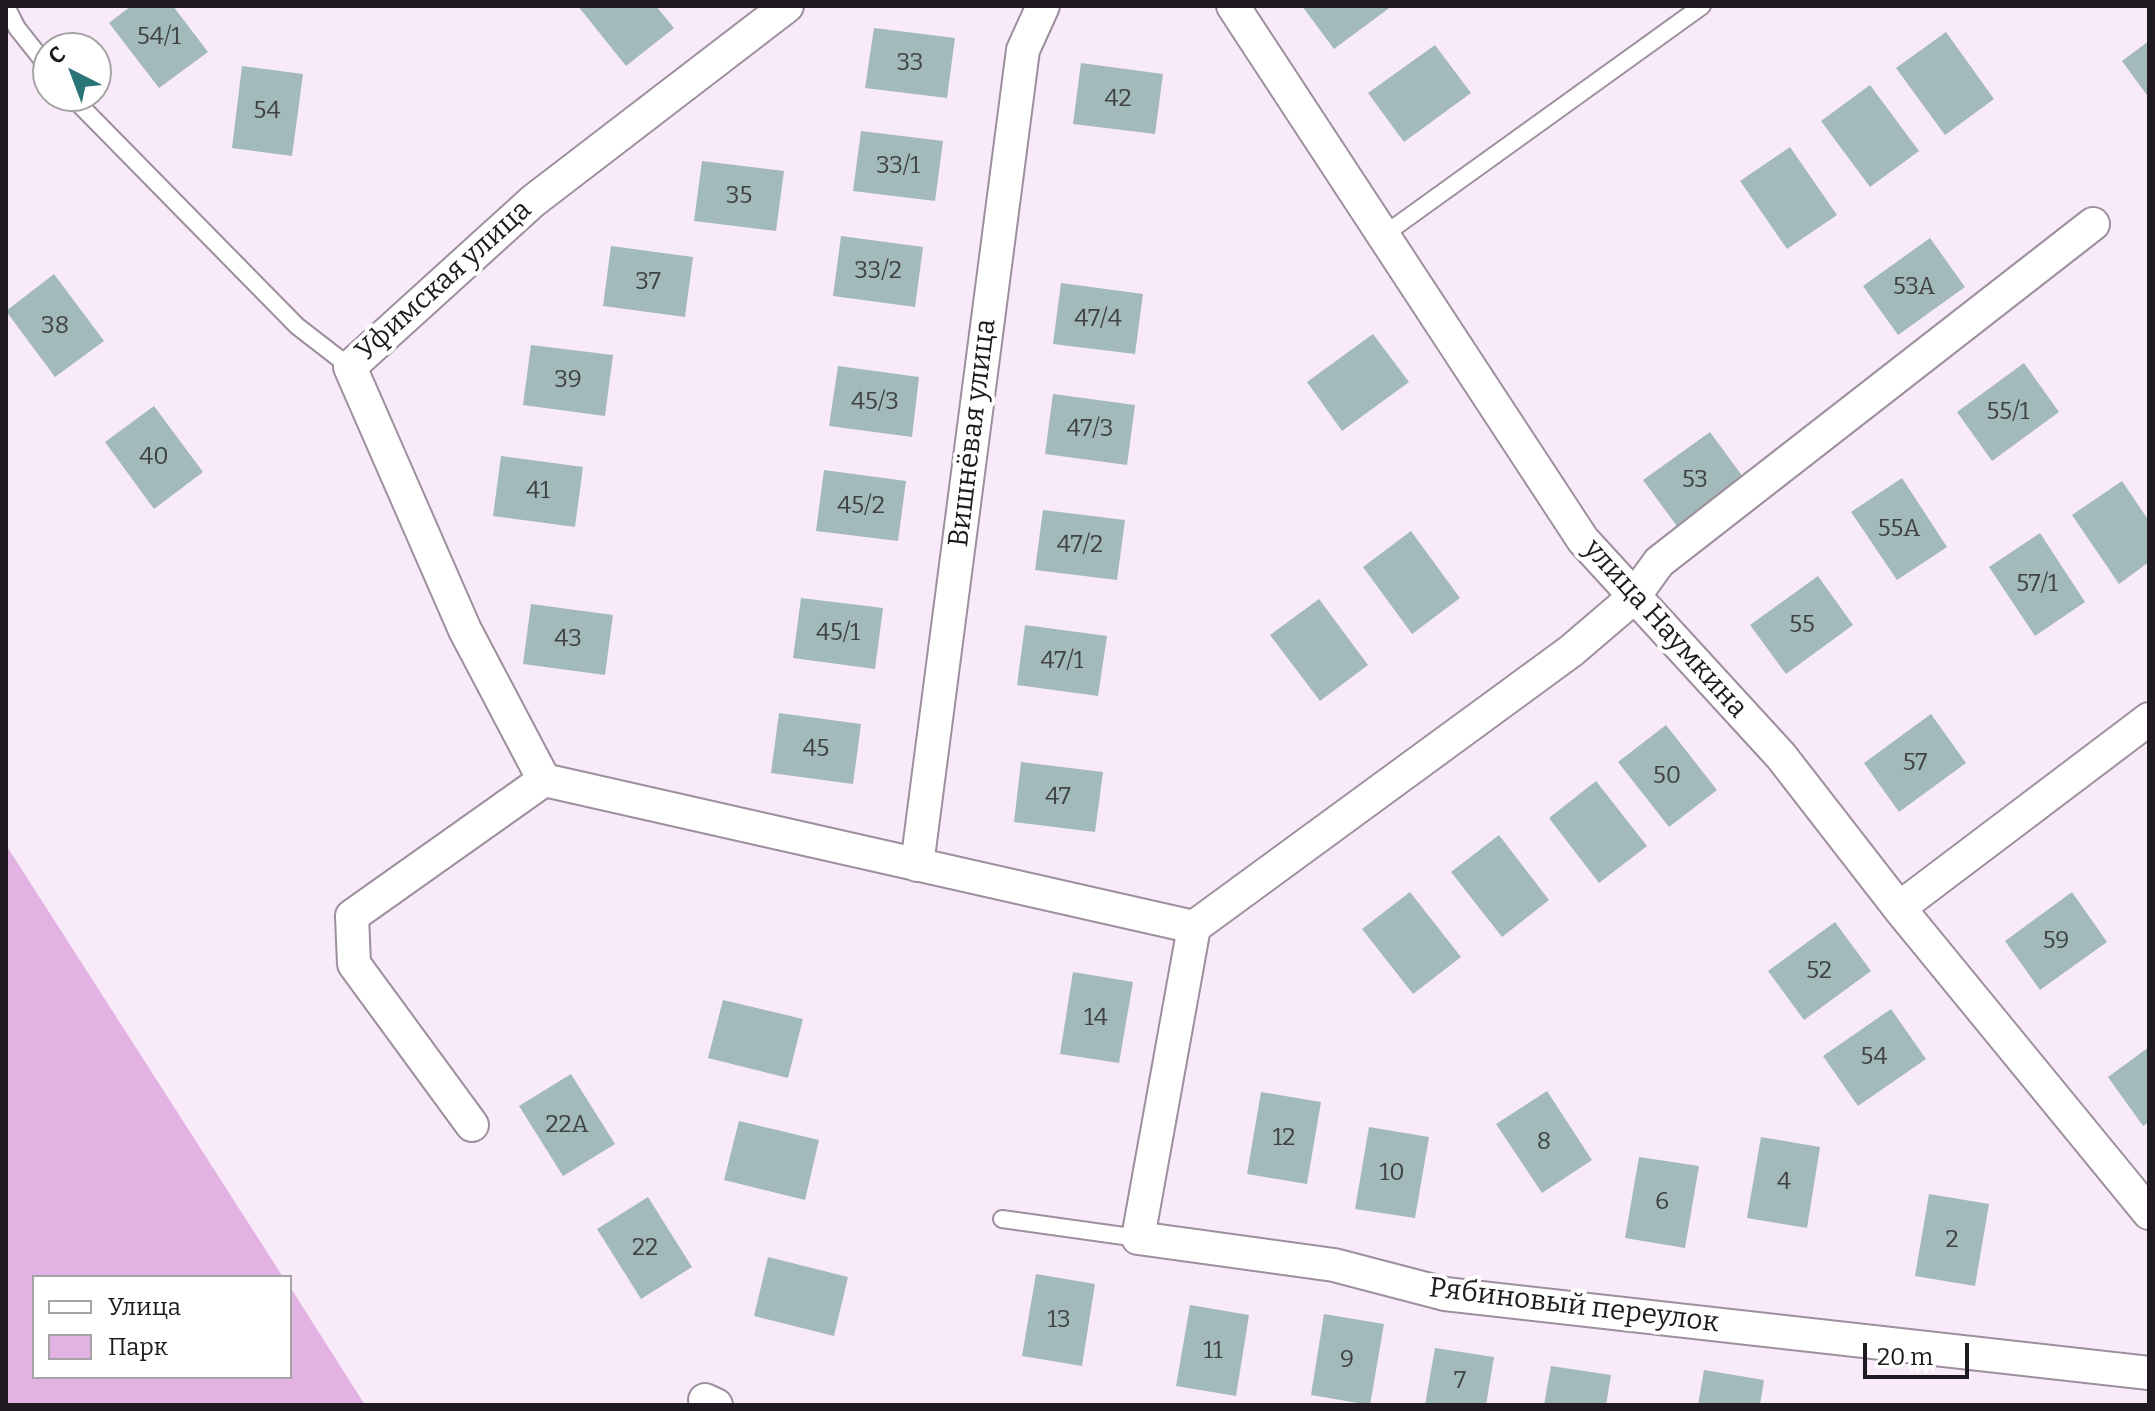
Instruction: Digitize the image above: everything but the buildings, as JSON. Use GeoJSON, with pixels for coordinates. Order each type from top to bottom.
{"type":"FeatureCollection","features":[{"type":"Feature","properties":{"kind":"street","name":"Уфимская улица"},"geometry":{"type":"LineString","coordinates":[[544,780],[465,630],[350,367],[533,201],[787,6]]}},
{"type":"Feature","properties":{"kind":"street","name":"Вишнёвая улица"},"geometry":{"type":"LineString","coordinates":[[917,865],[1023,50],[1043,6]]}},
{"type":"Feature","properties":{"kind":"street","name":"улица Наумкина"},"geometry":{"type":"LineString","coordinates":[[1233,6],[1583,540],[1781,756],[1899,908],[2149,1213]]}},
{"type":"Feature","properties":{"kind":"street"},"geometry":{"type":"LineString","coordinates":[[1138,1238],[1194,927],[1571,651],[1633,598],[1659,562],[2093,224]]}},
{"type":"Feature","properties":{"kind":"street"},"geometry":{"type":"LineString","coordinates":[[1899,908],[2149,719]]}},
{"type":"Feature","properties":{"kind":"street"},"geometry":{"type":"LineString","coordinates":[[472,1125],[354,964],[352,916],[544,780],[1194,927]]}},
{"type":"Feature","properties":{"kind":"street","name":"Рябиновый переулок"},"geometry":{"type":"LineString","coordinates":[[1138,1238],[1334,1265],[1445,1294],[2149,1373]]}},
{"type":"Feature","properties":{"kind":"lane"},"geometry":{"type":"LineString","coordinates":[[6,6],[17,28],[32,47]]}},
{"type":"Feature","properties":{"kind":"lane"},"geometry":{"type":"LineString","coordinates":[[1385,234],[1702,6]]}},
{"type":"Feature","properties":{"kind":"lane"},"geometry":{"type":"LineString","coordinates":[[87,112],[297,326],[350,367]]}},
{"type":"Feature","properties":{"kind":"lane","name":"Рябиновый переулок"},"geometry":{"type":"LineString","coordinates":[[1002,1219],[1138,1238]]}},
{"type":"Feature","properties":{"kind":"green space"},"geometry":{"type":"Polygon","coordinates":[[[6,845],[282,1275],[32,1275],[32,1379],[292,1379],[292,1290],[365,1405],[6,1405],[6,845]]]}}]}
